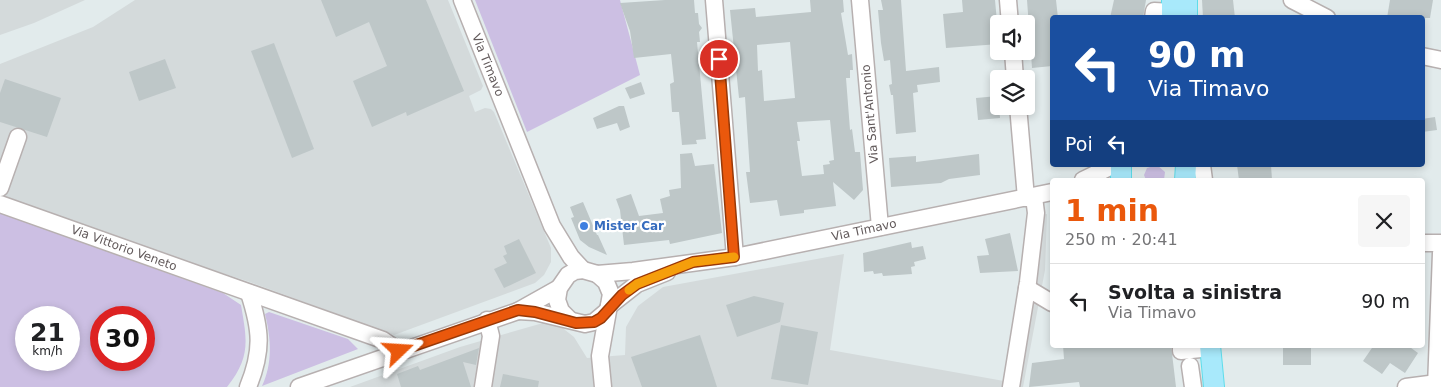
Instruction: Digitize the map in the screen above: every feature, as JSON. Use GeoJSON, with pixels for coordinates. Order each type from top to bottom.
{"type":"FeatureCollection","features":[{"type":"Feature","properties":{"kind":"main road"},"geometry":{"type":"LineString","coordinates":[[1210,348],[1214,387]]}},
{"type":"Feature","properties":{"kind":"street","name":"Via Timavo"},"geometry":{"type":"LineString","coordinates":[[462,0],[552,226],[560,240]]}},
{"type":"Feature","properties":{"kind":"street"},"geometry":{"type":"LineString","coordinates":[[714,0],[734,257]]}},
{"type":"Feature","properties":{"kind":"street","name":"Via Sant'Antonio"},"geometry":{"type":"LineString","coordinates":[[860,0],[880,227]]}},
{"type":"Feature","properties":{"kind":"street"},"geometry":{"type":"LineString","coordinates":[[1008,0],[1009,15]]}},
{"type":"Feature","properties":{"kind":"street"},"geometry":{"type":"LineString","coordinates":[[1296,1],[1322,15]]}},
{"type":"Feature","properties":{"kind":"street"},"geometry":{"type":"LineString","coordinates":[[1153,15],[1154,11],[1178,9]]}},
{"type":"Feature","properties":{"kind":"street"},"geometry":{"type":"LineString","coordinates":[[1011,387],[1027,288],[1036,213],[1030,198],[1019,115]]}},
{"type":"Feature","properties":{"kind":"street"},"geometry":{"type":"LineString","coordinates":[[0,188],[18,137]]}},
{"type":"Feature","properties":{"kind":"street"},"geometry":{"type":"LineString","coordinates":[[1087,178],[1110,167]]}},
{"type":"Feature","properties":{"kind":"street","name":"Via Timavo"},"geometry":{"type":"LineString","coordinates":[[299,387],[518,310],[561,285],[568,275],[734,257],[1050,193]]}},
{"type":"Feature","properties":{"kind":"street","name":"Via Vittorio Veneto"},"geometry":{"type":"LineString","coordinates":[[0,204],[383,340],[399,351]]}},
{"type":"Feature","properties":{"kind":"street"},"geometry":{"type":"LineString","coordinates":[[560,240],[590,272],[606,282],[611,294],[600,356],[603,387]]}},
{"type":"Feature","properties":{"kind":"street"},"geometry":{"type":"LineString","coordinates":[[560,240],[561,285],[559,305],[587,333],[600,356]]}},
{"type":"Feature","properties":{"kind":"street"},"geometry":{"type":"LineString","coordinates":[[1425,243],[1441,243]]}},
{"type":"Feature","properties":{"kind":"street"},"geometry":{"type":"LineString","coordinates":[[1406,387],[1437,385],[1441,253]]}},
{"type":"Feature","properties":{"kind":"street","name":"Via Timavo"},"geometry":{"type":"LineString","coordinates":[[518,310],[573,321],[594,322],[637,284],[693,262]]}},
{"type":"Feature","properties":{"kind":"street"},"geometry":{"type":"LineString","coordinates":[[1027,288],[1050,302]]}},
{"type":"Feature","properties":{"kind":"street"},"geometry":{"type":"LineString","coordinates":[[248,293],[258,320],[260,346],[257,364],[248,387]]}},
{"type":"Feature","properties":{"kind":"street"},"geometry":{"type":"LineString","coordinates":[[483,387],[491,336],[487,320]]}},
{"type":"Feature","properties":{"kind":"street"},"geometry":{"type":"LineString","coordinates":[[1182,348],[1182,351],[1199,348]]}},
{"type":"Feature","properties":{"kind":"street"},"geometry":{"type":"LineString","coordinates":[[1190,366],[1192,387]]}},
{"type":"Feature","properties":{"kind":"shaded area"},"geometry":{"type":"Polygon","coordinates":[[[0,0],[85,0],[34,23],[0,35],[0,0]]]}},
{"type":"Feature","properties":{"kind":"shaded area"},"geometry":{"type":"Polygon","coordinates":[[[135,0],[448,0],[483,86],[481,90],[469,96],[475,112],[485,108],[491,109],[494,112],[551,248],[551,262],[544,275],[535,283],[394,335],[247,281],[69,224],[0,198],[0,64],[93,27],[135,0]]]}},
{"type":"Feature","properties":{"kind":"shaded area"},"geometry":{"type":"Polygon","coordinates":[[[475,0],[620,0],[640,75],[527,132],[475,0]]]}},
{"type":"Feature","properties":{"kind":"shaded area"},"geometry":{"type":"Polygon","coordinates":[[[1159,167],[1165,172],[1164,178],[1145,178],[1144,175],[1147,168],[1159,167]]]}},
{"type":"Feature","properties":{"kind":"shaded area"},"geometry":{"type":"Polygon","coordinates":[[[0,213],[223,293],[241,305],[246,338],[244,357],[235,376],[227,387],[0,387],[0,213]]]}},
{"type":"Feature","properties":{"kind":"shaded area"},"geometry":{"type":"Polygon","coordinates":[[[1047,214],[1045,270],[1023,387],[350,387],[460,347],[543,323],[560,326],[574,337],[587,358],[625,355],[626,327],[638,306],[663,287],[844,254],[830,350],[1004,381],[1023,277],[1026,218],[1047,214]]]}},
{"type":"Feature","properties":{"kind":"shaded area"},"geometry":{"type":"Polygon","coordinates":[[[269,312],[348,339],[358,349],[262,386],[268,368],[270,350],[265,314],[269,312]]]}},
{"type":"Feature","properties":{"kind":"building"},"geometry":{"type":"Polygon","coordinates":[[[321,0],[426,0],[464,91],[407,116],[406,112],[372,127],[353,81],[387,66],[369,22],[336,37],[321,0]]]}},
{"type":"Feature","properties":{"kind":"building"},"geometry":{"type":"Polygon","coordinates":[[[694,0],[695,13],[698,13],[699,24],[702,28],[699,32],[700,42],[697,42],[706,139],[696,140],[697,144],[682,145],[679,112],[672,112],[670,84],[674,82],[671,54],[634,58],[630,31],[620,3],[694,0]]]}},
{"type":"Feature","properties":{"kind":"building"},"geometry":{"type":"Polygon","coordinates":[[[810,0],[843,0],[844,12],[841,13],[848,55],[852,54],[853,70],[850,70],[850,78],[846,78],[850,130],[852,129],[855,152],[860,152],[863,190],[854,200],[833,182],[836,206],[804,210],[804,213],[780,216],[777,200],[750,203],[746,172],[750,172],[745,97],[739,98],[730,10],[755,8],[756,17],[811,12],[810,0]],[[790,42],[757,45],[758,71],[762,70],[764,101],[795,98],[790,42]],[[830,120],[797,122],[800,141],[797,141],[802,176],[824,174],[823,165],[830,164],[829,161],[834,160],[830,120]]]}},
{"type":"Feature","properties":{"kind":"building"},"geometry":{"type":"Polygon","coordinates":[[[881,0],[901,0],[906,71],[939,67],[940,82],[917,85],[918,92],[913,93],[916,132],[896,134],[893,95],[891,95],[889,85],[892,84],[890,60],[884,61],[881,43],[878,10],[883,10],[881,0]]]}},
{"type":"Feature","properties":{"kind":"building"},"geometry":{"type":"Polygon","coordinates":[[[962,0],[995,0],[996,15],[990,15],[990,45],[946,48],[943,14],[963,12],[962,0]]]}},
{"type":"Feature","properties":{"kind":"building"},"geometry":{"type":"Polygon","coordinates":[[[1027,0],[1056,0],[1058,15],[1050,15],[1050,66],[1032,68],[1031,60],[1035,60],[1035,15],[1028,15],[1027,0]]]}},
{"type":"Feature","properties":{"kind":"building"},"geometry":{"type":"Polygon","coordinates":[[[1114,0],[1146,0],[1144,15],[1111,15],[1114,0]]]}},
{"type":"Feature","properties":{"kind":"building"},"geometry":{"type":"Polygon","coordinates":[[[1202,0],[1233,0],[1235,15],[1203,15],[1202,0]]]}},
{"type":"Feature","properties":{"kind":"building"},"geometry":{"type":"Polygon","coordinates":[[[1390,0],[1433,0],[1430,18],[1425,18],[1425,15],[1388,15],[1390,0]]]}},
{"type":"Feature","properties":{"kind":"building"},"geometry":{"type":"Polygon","coordinates":[[[274,43],[314,149],[292,158],[251,51],[274,43]]]}},
{"type":"Feature","properties":{"kind":"building"},"geometry":{"type":"Polygon","coordinates":[[[165,59],[176,88],[139,101],[129,72],[165,59]]]}},
{"type":"Feature","properties":{"kind":"building"},"geometry":{"type":"Polygon","coordinates":[[[5,79],[61,98],[47,137],[0,122],[0,93],[5,79]]]}},
{"type":"Feature","properties":{"kind":"building"},"geometry":{"type":"Polygon","coordinates":[[[641,82],[645,94],[630,99],[625,88],[641,82]]]}},
{"type":"Feature","properties":{"kind":"building"},"geometry":{"type":"Polygon","coordinates":[[[990,97],[990,115],[1000,115],[1000,118],[978,120],[976,98],[990,97]]]}},
{"type":"Feature","properties":{"kind":"building"},"geometry":{"type":"Polygon","coordinates":[[[619,106],[624,106],[630,127],[620,131],[617,123],[597,129],[593,118],[619,106]]]}},
{"type":"Feature","properties":{"kind":"building"},"geometry":{"type":"Polygon","coordinates":[[[1435,117],[1437,130],[1425,132],[1425,119],[1435,117]]]}},
{"type":"Feature","properties":{"kind":"building"},"geometry":{"type":"Polygon","coordinates":[[[692,153],[695,166],[714,164],[722,233],[670,244],[669,240],[624,245],[620,210],[616,199],[631,194],[639,216],[663,213],[660,199],[670,196],[669,190],[681,188],[680,154],[692,153]]]}},
{"type":"Feature","properties":{"kind":"building"},"geometry":{"type":"Polygon","coordinates":[[[979,154],[980,175],[949,179],[941,183],[891,187],[889,158],[916,156],[916,162],[979,154]]]}},
{"type":"Feature","properties":{"kind":"building"},"geometry":{"type":"Polygon","coordinates":[[[1237,167],[1271,167],[1272,178],[1239,178],[1237,167]]]}},
{"type":"Feature","properties":{"kind":"building","name":"Mister Car"},"geometry":{"type":"Polygon","coordinates":[[[583,202],[607,255],[589,247],[580,240],[571,218],[574,217],[570,207],[583,202]]]}},
{"type":"Feature","properties":{"kind":"building"},"geometry":{"type":"Polygon","coordinates":[[[1010,233],[1018,271],[980,273],[977,256],[989,255],[985,239],[1010,233]]]}},
{"type":"Feature","properties":{"kind":"building"},"geometry":{"type":"Polygon","coordinates":[[[519,239],[536,273],[504,288],[494,269],[507,263],[503,256],[507,254],[504,246],[519,239]]]}},
{"type":"Feature","properties":{"kind":"building"},"geometry":{"type":"Polygon","coordinates":[[[911,242],[912,248],[923,246],[926,259],[914,262],[915,266],[911,267],[912,274],[883,276],[882,273],[874,274],[873,271],[864,272],[863,253],[911,242]]]}},
{"type":"Feature","properties":{"kind":"building"},"geometry":{"type":"Polygon","coordinates":[[[754,296],[784,303],[780,322],[737,337],[726,305],[754,296]]]}},
{"type":"Feature","properties":{"kind":"building"},"geometry":{"type":"Polygon","coordinates":[[[781,325],[818,332],[808,385],[771,379],[781,325]]]}},
{"type":"Feature","properties":{"kind":"building"},"geometry":{"type":"Polygon","coordinates":[[[700,335],[717,387],[642,387],[631,357],[700,335]]]}},
{"type":"Feature","properties":{"kind":"building"},"geometry":{"type":"Polygon","coordinates":[[[479,348],[476,365],[463,362],[471,387],[401,387],[397,374],[418,366],[420,370],[479,348]]]}},
{"type":"Feature","properties":{"kind":"building"},"geometry":{"type":"Polygon","coordinates":[[[1063,348],[1171,348],[1176,387],[1080,387],[1079,382],[1029,387],[1032,363],[1064,359],[1063,348]]]}},
{"type":"Feature","properties":{"kind":"building"},"geometry":{"type":"Polygon","coordinates":[[[1283,348],[1311,348],[1311,365],[1283,365],[1283,348]]]}},
{"type":"Feature","properties":{"kind":"building"},"geometry":{"type":"Polygon","coordinates":[[[1372,348],[1411,348],[1418,353],[1405,373],[1390,363],[1382,374],[1363,361],[1372,348]]]}},
{"type":"Feature","properties":{"kind":"building"},"geometry":{"type":"Polygon","coordinates":[[[503,374],[539,381],[538,387],[500,387],[503,374]]]}},
{"type":"Feature","properties":{"kind":"slow traffic"},"geometry":{"type":"LineString","coordinates":[[629,290],[637,284],[693,262],[734,257]]}},
{"type":"Feature","properties":{"kind":"place","name":"Mister Car"},"geometry":{"type":"Point","coordinates":[584,226]}},
{"type":"Feature","properties":{"kind":"route"},"geometry":{"type":"LineString","coordinates":[[399,351],[518,310],[569,319],[576,323],[594,322],[607,312],[609,306],[637,284],[693,262],[734,257],[719,59]]}}]}
